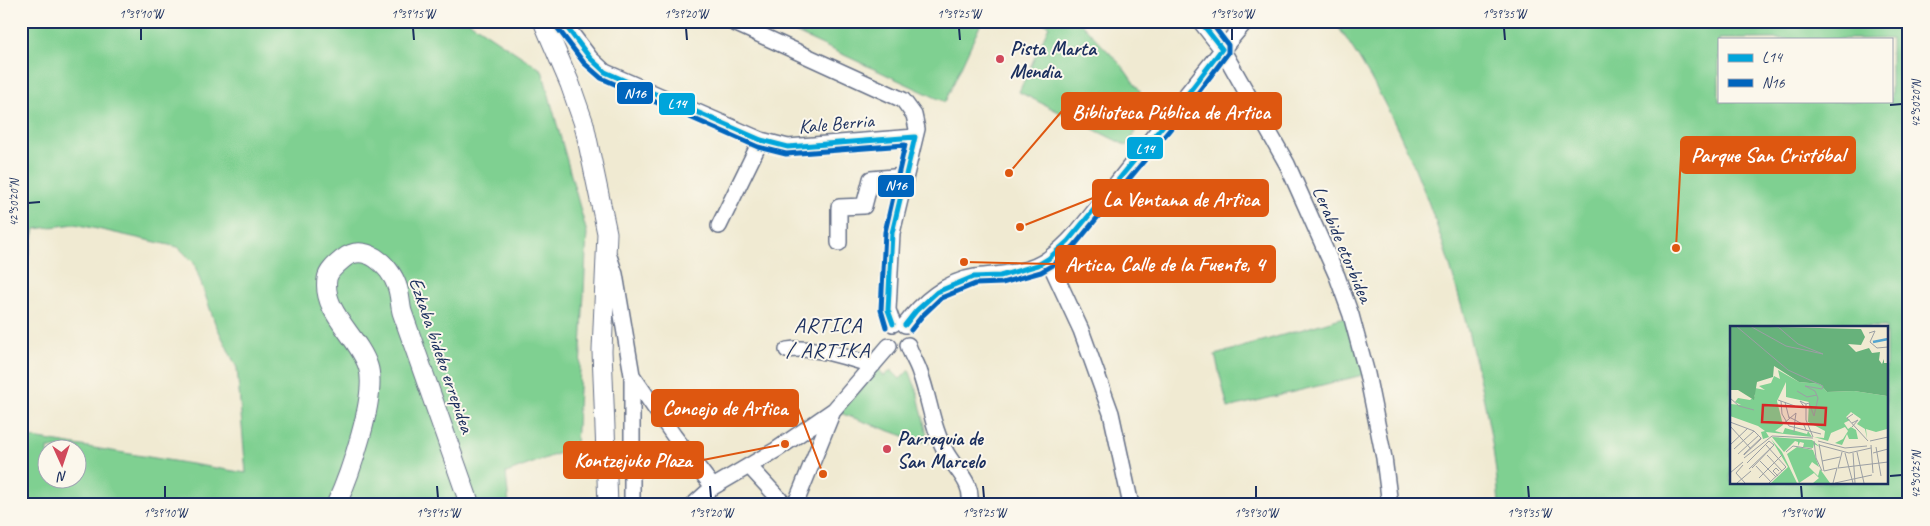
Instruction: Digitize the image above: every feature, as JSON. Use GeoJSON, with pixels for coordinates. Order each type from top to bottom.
{"type":"FeatureCollection","features":[{"type":"Feature","properties":{"kind":"street"},"geometry":{"type":"LineString","coordinates":[[543,21],[570,84],[584,124],[606,233],[607,250],[602,351],[608,505]]}},
{"type":"Feature","properties":{"kind":"street","name":"Kale Berria"},"geometry":{"type":"LineString","coordinates":[[562,21],[590,58],[605,72],[761,140],[788,147],[915,137]]}},
{"type":"Feature","properties":{"kind":"street"},"geometry":{"type":"LineString","coordinates":[[730,21],[903,100],[914,115],[917,129],[892,233],[888,310],[899,324],[911,334],[908,345],[911,356],[920,372],[938,438],[968,486],[969,505]]}},
{"type":"Feature","properties":{"kind":"street","name":"Lerabide etorbidea"},"geometry":{"type":"LineString","coordinates":[[1200,21],[1222,49],[1287,164],[1346,300],[1360,345],[1372,397],[1384,458],[1390,505]]}},
{"type":"Feature","properties":{"kind":"street"},"geometry":{"type":"LineString","coordinates":[[908,345],[898,350],[888,346],[884,333],[887,328],[899,324],[916,311],[937,292],[973,277],[1007,274],[1038,265],[1048,259],[1081,226],[1246,21]]}},
{"type":"Feature","properties":{"kind":"street"},"geometry":{"type":"LineString","coordinates":[[719,226],[761,140]]}},
{"type":"Feature","properties":{"kind":"street"},"geometry":{"type":"LineString","coordinates":[[839,242],[839,206],[864,206],[871,180],[905,176]]}},
{"type":"Feature","properties":{"kind":"street"},"geometry":{"type":"LineString","coordinates":[[607,250],[615,274],[632,375],[632,505]]}},
{"type":"Feature","properties":{"kind":"street","name":"Ezkaba bideko errepidea"},"geometry":{"type":"LineString","coordinates":[[336,505],[353,463],[370,388],[369,367],[358,345],[328,300],[327,277],[334,266],[347,255],[361,251],[375,257],[388,268],[397,286],[402,312],[470,505]]}},
{"type":"Feature","properties":{"kind":"street"},"geometry":{"type":"LineString","coordinates":[[1048,259],[1081,330],[1111,413],[1131,505]]}},
{"type":"Feature","properties":{"kind":"street"},"geometry":{"type":"LineString","coordinates":[[693,505],[714,487],[783,445],[834,410],[888,346]]}},
{"type":"Feature","properties":{"kind":"street"},"geometry":{"type":"LineString","coordinates":[[787,350],[813,350],[873,365]]}},
{"type":"Feature","properties":{"kind":"street"},"geometry":{"type":"LineString","coordinates":[[632,375],[674,436],[714,487]]}},
{"type":"Feature","properties":{"kind":"street"},"geometry":{"type":"LineString","coordinates":[[795,505],[834,410]]}},
{"type":"Feature","properties":{"kind":"street"},"geometry":{"type":"LineString","coordinates":[[749,466],[785,505]]}},
{"type":"Feature","properties":{"kind":"green space"},"geometry":{"type":"Polygon","coordinates":[[[21,21],[468,21],[542,70],[587,233],[576,447],[506,473],[509,505],[21,505],[21,436],[38,439],[38,488],[88,488],[88,447],[246,473],[237,368],[215,323],[194,263],[178,247],[75,224],[35,229],[21,287],[21,21]]]}},
{"type":"Feature","properties":{"kind":"green space"},"geometry":{"type":"Polygon","coordinates":[[[771,21],[982,21],[945,102],[771,21]]]}},
{"type":"Feature","properties":{"kind":"green space"},"geometry":{"type":"Polygon","coordinates":[[[1040,21],[1079,21],[1122,66],[1150,106],[1127,146],[1019,92],[1049,26],[1040,21]]]}},
{"type":"Feature","properties":{"kind":"green space"},"geometry":{"type":"Polygon","coordinates":[[[1334,21],[1909,21],[1909,505],[1499,505],[1493,447],[1486,409],[1450,265],[1420,180],[1402,138],[1359,58],[1334,21]]]}},
{"type":"Feature","properties":{"kind":"green space"},"geometry":{"type":"Polygon","coordinates":[[[1351,315],[1367,374],[1228,408],[1215,355],[1351,315]]]}},
{"type":"Feature","properties":{"kind":"green space"},"geometry":{"type":"Polygon","coordinates":[[[878,368],[884,376],[891,370],[900,379],[909,370],[917,391],[929,443],[915,440],[840,413],[878,368]]]}},
{"type":"Feature","properties":{"kind":"transit line","name":"L14"},"geometry":{"type":"LineString","coordinates":[[562,21],[590,58],[605,72],[761,140],[788,147],[915,137],[892,233],[888,310],[893,324]]}},
{"type":"Feature","properties":{"kind":"transit line","name":"L14"},"geometry":{"type":"LineString","coordinates":[[905,325],[916,311],[937,292],[973,277],[1000,276],[1038,265],[1048,259],[1068,241],[1170,117],[1222,49],[1200,21]]}},
{"type":"Feature","properties":{"kind":"transit line","name":"N16"},"geometry":{"type":"LineString","coordinates":[[911,330],[922,316],[941,298],[975,284],[1002,283],[1041,272],[1053,265],[1074,246],[1176,122],[1228,53],[1228,45],[1210,21]]}},
{"type":"Feature","properties":{"kind":"transit line","name":"N16"},"geometry":{"type":"LineString","coordinates":[[556,26],[584,63],[601,78],[758,147],[786,154],[905,145],[885,232],[881,310],[886,327]]}},
{"type":"Feature","properties":{"kind":"place","name":"Pista Marta Mendia"},"geometry":{"type":"Point","coordinates":[1000,59]}},
{"type":"Feature","properties":{"kind":"place","name":"Biblioteca Pública de Artica"},"geometry":{"type":"Point","coordinates":[1009,173]}},
{"type":"Feature","properties":{"kind":"place","name":"La Ventana de Artica"},"geometry":{"type":"Point","coordinates":[1020,227]}},
{"type":"Feature","properties":{"kind":"place","name":"Parque San Cristóbal"},"geometry":{"type":"Point","coordinates":[1676,248]}},
{"type":"Feature","properties":{"kind":"place","name":"Artica, Calle de la Fuente, 4"},"geometry":{"type":"Point","coordinates":[964,262]}},
{"type":"Feature","properties":{"kind":"place","name":"Kontzejuko Plaza"},"geometry":{"type":"Point","coordinates":[785,444]}},
{"type":"Feature","properties":{"kind":"place","name":"Parroquia de San Marcelo"},"geometry":{"type":"Point","coordinates":[887,449]}},
{"type":"Feature","properties":{"kind":"place","name":"Concejo de Artica"},"geometry":{"type":"Point","coordinates":[823,474]}},
{"type":"Feature","properties":{"kind":"district","name":"ARTICA / ARTIKA"},"geometry":{"type":"Point","coordinates":[828,336]}}]}
